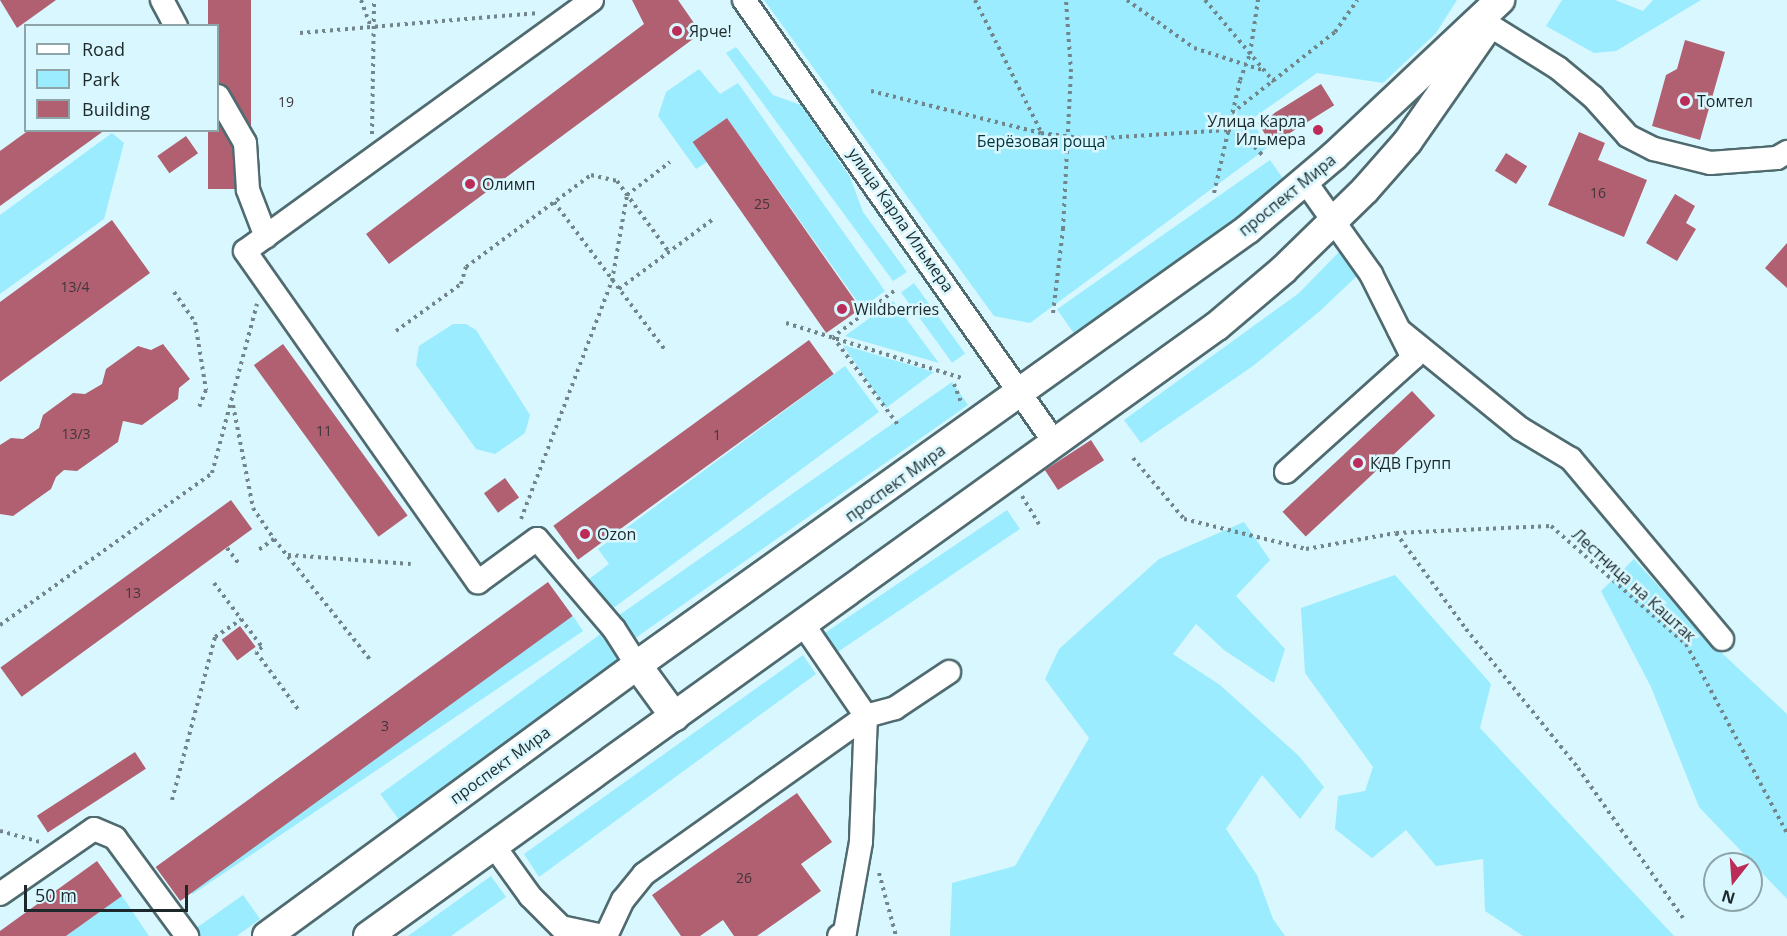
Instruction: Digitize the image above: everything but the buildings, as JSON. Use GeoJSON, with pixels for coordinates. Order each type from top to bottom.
{"type":"FeatureCollection","features":[{"type":"Feature","properties":{"kind":"main road","name":"проспект Мира"},"geometry":{"type":"LineString","coordinates":[[267,936],[637,665],[1248,229],[1498,8]]}},
{"type":"Feature","properties":{"kind":"main road"},"geometry":{"type":"LineString","coordinates":[[368,936],[1217,326],[1284,270],[1336,219],[1408,141],[1498,8]]}},
{"type":"Feature","properties":{"kind":"main road"},"geometry":{"type":"LineString","coordinates":[[637,665],[675,717]]}},
{"type":"Feature","properties":{"kind":"street"},"geometry":{"type":"LineString","coordinates":[[162,0],[175,24]]}},
{"type":"Feature","properties":{"kind":"street"},"geometry":{"type":"LineString","coordinates":[[592,0],[372,162],[245,251],[262,280],[478,582],[537,538],[614,629],[637,665]]}},
{"type":"Feature","properties":{"kind":"street","name":"улица Карла Ильмера"},"geometry":{"type":"LineString","coordinates":[[744,0],[996,354],[1019,393],[1055,443]]}},
{"type":"Feature","properties":{"kind":"street"},"geometry":{"type":"LineString","coordinates":[[1498,8],[1558,68],[1593,97],[1628,136],[1654,150],[1710,163],[1784,160]]}},
{"type":"Feature","properties":{"kind":"street"},"geometry":{"type":"LineString","coordinates":[[219,98],[245,143],[249,190],[266,237]]}},
{"type":"Feature","properties":{"kind":"street"},"geometry":{"type":"LineString","coordinates":[[1286,472],[1413,358],[1371,274],[1336,219],[1305,181]]}},
{"type":"Feature","properties":{"kind":"street"},"geometry":{"type":"LineString","coordinates":[[1399,330],[1521,429],[1571,459],[1722,639]]}},
{"type":"Feature","properties":{"kind":"street"},"geometry":{"type":"LineString","coordinates":[[803,624],[866,716],[861,842],[845,932],[839,936]]}},
{"type":"Feature","properties":{"kind":"street"},"geometry":{"type":"LineString","coordinates":[[494,846],[530,896],[561,927],[605,936],[623,900],[644,874],[866,716],[894,708],[949,672]]}},
{"type":"Feature","properties":{"kind":"street"},"geometry":{"type":"LineString","coordinates":[[0,894],[94,829],[114,838],[187,936]]}},
{"type":"Feature","properties":{"kind":"path"},"geometry":{"type":"LineString","coordinates":[[361,0],[371,27]]}},
{"type":"Feature","properties":{"kind":"path"},"geometry":{"type":"LineString","coordinates":[[372,162],[371,27],[374,0]]}},
{"type":"Feature","properties":{"kind":"path"},"geometry":{"type":"LineString","coordinates":[[975,0],[1041,133]]}},
{"type":"Feature","properties":{"kind":"path"},"geometry":{"type":"LineString","coordinates":[[1053,313],[1063,229],[1071,72],[1066,0]]}},
{"type":"Feature","properties":{"kind":"path"},"geometry":{"type":"LineString","coordinates":[[1127,0],[1194,48],[1265,71]]}},
{"type":"Feature","properties":{"kind":"path"},"geometry":{"type":"LineString","coordinates":[[1205,0],[1274,82]]}},
{"type":"Feature","properties":{"kind":"path"},"geometry":{"type":"LineString","coordinates":[[1214,193],[1228,130],[1250,54],[1258,0]]}},
{"type":"Feature","properties":{"kind":"path"},"geometry":{"type":"LineString","coordinates":[[1233,113],[1335,32],[1358,0]]}},
{"type":"Feature","properties":{"kind":"path"},"geometry":{"type":"LineString","coordinates":[[300,33],[544,12]]}},
{"type":"Feature","properties":{"kind":"path"},"geometry":{"type":"LineString","coordinates":[[871,91],[1041,133],[1066,136],[1116,138],[1228,130],[1244,136],[1264,157]]}},
{"type":"Feature","properties":{"kind":"path"},"geometry":{"type":"LineString","coordinates":[[521,519],[612,281],[627,195],[670,162]]}},
{"type":"Feature","properties":{"kind":"path"},"geometry":{"type":"LineString","coordinates":[[396,331],[461,284],[466,267],[591,175],[617,182],[669,252]]}},
{"type":"Feature","properties":{"kind":"path"},"geometry":{"type":"LineString","coordinates":[[554,202],[665,350]]}},
{"type":"Feature","properties":{"kind":"path"},"geometry":{"type":"LineString","coordinates":[[619,289],[712,220]]}},
{"type":"Feature","properties":{"kind":"path"},"geometry":{"type":"LineString","coordinates":[[0,625],[212,473],[233,404],[262,280]]}},
{"type":"Feature","properties":{"kind":"path"},"geometry":{"type":"LineString","coordinates":[[833,337],[894,291]]}},
{"type":"Feature","properties":{"kind":"path"},"geometry":{"type":"LineString","coordinates":[[174,292],[195,322],[206,390],[198,410]]}},
{"type":"Feature","properties":{"kind":"path"},"geometry":{"type":"LineString","coordinates":[[786,323],[962,378]]}},
{"type":"Feature","properties":{"kind":"path"},"geometry":{"type":"LineString","coordinates":[[833,337],[898,424]]}},
{"type":"Feature","properties":{"kind":"path"},"geometry":{"type":"LineString","coordinates":[[954,384],[964,408]]}},
{"type":"Feature","properties":{"kind":"path"},"geometry":{"type":"LineString","coordinates":[[233,404],[253,508],[274,539],[372,662]]}},
{"type":"Feature","properties":{"kind":"path","name":"Лестница на Каштак"},"geometry":{"type":"LineString","coordinates":[[1133,458],[1184,519],[1306,549],[1396,533],[1551,526],[1686,644],[1787,833]]}},
{"type":"Feature","properties":{"kind":"path"},"geometry":{"type":"LineString","coordinates":[[1396,533],[1466,629],[1578,768],[1683,918]]}},
{"type":"Feature","properties":{"kind":"path"},"geometry":{"type":"LineString","coordinates":[[257,551],[274,539]]}},
{"type":"Feature","properties":{"kind":"path"},"geometry":{"type":"LineString","coordinates":[[227,548],[239,564]]}},
{"type":"Feature","properties":{"kind":"path"},"geometry":{"type":"LineString","coordinates":[[287,555],[411,564]]}},
{"type":"Feature","properties":{"kind":"path"},"geometry":{"type":"LineString","coordinates":[[214,582],[262,647],[256,652],[300,712]]}},
{"type":"Feature","properties":{"kind":"path"},"geometry":{"type":"LineString","coordinates":[[172,800],[215,638],[242,620]]}},
{"type":"Feature","properties":{"kind":"path"},"geometry":{"type":"LineString","coordinates":[[0,831],[65,849]]}},
{"type":"Feature","properties":{"kind":"path"},"geometry":{"type":"LineString","coordinates":[[861,842],[879,872],[896,936]]}},
{"type":"Feature","properties":{"kind":"green space","name":"Берёзовая роща"},"geometry":{"type":"Polygon","coordinates":[[[764,0],[1457,0],[1436,33],[1383,83],[1317,73],[1252,119],[1267,148],[1030,323],[994,316],[764,0]]]}},
{"type":"Feature","properties":{"kind":"green space"},"geometry":{"type":"Polygon","coordinates":[[[1562,0],[1615,0],[1643,11],[1653,0],[1701,0],[1616,51],[1594,53],[1546,26],[1562,0]]]}},
{"type":"Feature","properties":{"kind":"green space"},"geometry":{"type":"Polygon","coordinates":[[[736,47],[773,95],[801,105],[850,177],[863,212],[907,272],[893,281],[726,53],[736,47]]]}},
{"type":"Feature","properties":{"kind":"green space"},"geometry":{"type":"Polygon","coordinates":[[[699,69],[720,94],[738,83],[885,291],[862,308],[727,118],[693,142],[707,162],[696,169],[658,116],[666,92],[699,69]]]}},
{"type":"Feature","properties":{"kind":"green space"},"geometry":{"type":"Polygon","coordinates":[[[112,133],[124,143],[104,219],[0,294],[0,215],[112,133]]]}},
{"type":"Feature","properties":{"kind":"green space"},"geometry":{"type":"Polygon","coordinates":[[[1270,160],[1287,184],[1074,333],[1057,309],[1270,160]]]}},
{"type":"Feature","properties":{"kind":"green space"},"geometry":{"type":"Polygon","coordinates":[[[1343,248],[1361,272],[1320,311],[1253,366],[1141,443],[1124,420],[1299,293],[1343,248]]]}},
{"type":"Feature","properties":{"kind":"green space"},"geometry":{"type":"Polygon","coordinates":[[[914,283],[965,353],[952,363],[901,292],[914,283]]]}},
{"type":"Feature","properties":{"kind":"green space"},"geometry":{"type":"Polygon","coordinates":[[[893,301],[939,363],[845,336],[893,301]]]}},
{"type":"Feature","properties":{"kind":"green space"},"geometry":{"type":"Polygon","coordinates":[[[453,324],[466,324],[476,330],[530,415],[525,433],[495,454],[476,449],[416,365],[419,346],[453,324]]]}},
{"type":"Feature","properties":{"kind":"green space"},"geometry":{"type":"Polygon","coordinates":[[[843,345],[934,372],[886,408],[843,345]]]}},
{"type":"Feature","properties":{"kind":"green space"},"geometry":{"type":"Polygon","coordinates":[[[845,366],[879,412],[608,612],[585,582],[609,564],[598,549],[845,366]]]}},
{"type":"Feature","properties":{"kind":"green space"},"geometry":{"type":"Polygon","coordinates":[[[952,382],[968,405],[631,641],[615,618],[952,382]]]}},
{"type":"Feature","properties":{"kind":"green space"},"geometry":{"type":"Polygon","coordinates":[[[1007,510],[1020,529],[836,653],[823,634],[1007,510]]]}},
{"type":"Feature","properties":{"kind":"green space"},"geometry":{"type":"Polygon","coordinates":[[[1244,522],[1270,560],[1236,596],[1285,649],[1274,683],[1224,650],[1196,624],[1173,654],[1220,685],[1299,756],[1324,787],[1300,819],[1262,775],[1226,829],[1257,875],[1273,919],[1285,936],[950,936],[952,883],[1015,866],[1089,738],[1045,679],[1059,649],[1159,559],[1244,522]]]}},
{"type":"Feature","properties":{"kind":"green space"},"geometry":{"type":"Polygon","coordinates":[[[1634,559],[1707,639],[1787,714],[1787,899],[1763,874],[1763,852],[1742,852],[1699,807],[1651,687],[1601,591],[1634,559]]]}},
{"type":"Feature","properties":{"kind":"green space"},"geometry":{"type":"Polygon","coordinates":[[[1395,575],[1491,684],[1480,728],[1674,936],[1523,936],[1485,911],[1483,859],[1436,866],[1406,830],[1372,858],[1335,829],[1338,796],[1365,791],[1373,767],[1305,673],[1301,608],[1395,575]]]}},
{"type":"Feature","properties":{"kind":"green space"},"geometry":{"type":"Polygon","coordinates":[[[573,616],[583,631],[193,894],[183,879],[573,616]]]}},
{"type":"Feature","properties":{"kind":"green space"},"geometry":{"type":"Polygon","coordinates":[[[602,633],[620,658],[399,819],[380,794],[602,633]]]}},
{"type":"Feature","properties":{"kind":"green space"},"geometry":{"type":"Polygon","coordinates":[[[803,655],[816,674],[539,877],[524,854],[803,655]]]}},
{"type":"Feature","properties":{"kind":"green space"},"geometry":{"type":"Polygon","coordinates":[[[491,876],[506,897],[451,936],[408,936],[491,876]]]}},
{"type":"Feature","properties":{"kind":"green space"},"geometry":{"type":"Polygon","coordinates":[[[243,895],[260,919],[237,936],[195,936],[192,931],[243,895]]]}},
{"type":"Feature","properties":{"kind":"green space"},"geometry":{"type":"Polygon","coordinates":[[[122,896],[149,936],[66,936],[122,896]]]}},
{"type":"Feature","properties":{"kind":"place","name":"Ярче!"},"geometry":{"type":"Point","coordinates":[677,31]}},
{"type":"Feature","properties":{"kind":"place","name":"Томтел"},"geometry":{"type":"Point","coordinates":[1685,101]}},
{"type":"Feature","properties":{"kind":"place","name":"Улица Карла Ильмера"},"geometry":{"type":"Point","coordinates":[1318,130]}},
{"type":"Feature","properties":{"kind":"place","name":"Олимп"},"geometry":{"type":"Point","coordinates":[470,184]}},
{"type":"Feature","properties":{"kind":"place","name":"Wildberries"},"geometry":{"type":"Point","coordinates":[842,309]}},
{"type":"Feature","properties":{"kind":"place","name":"КДВ Групп"},"geometry":{"type":"Point","coordinates":[1358,463]}},
{"type":"Feature","properties":{"kind":"place","name":"Ozon"},"geometry":{"type":"Point","coordinates":[585,534]}}]}
